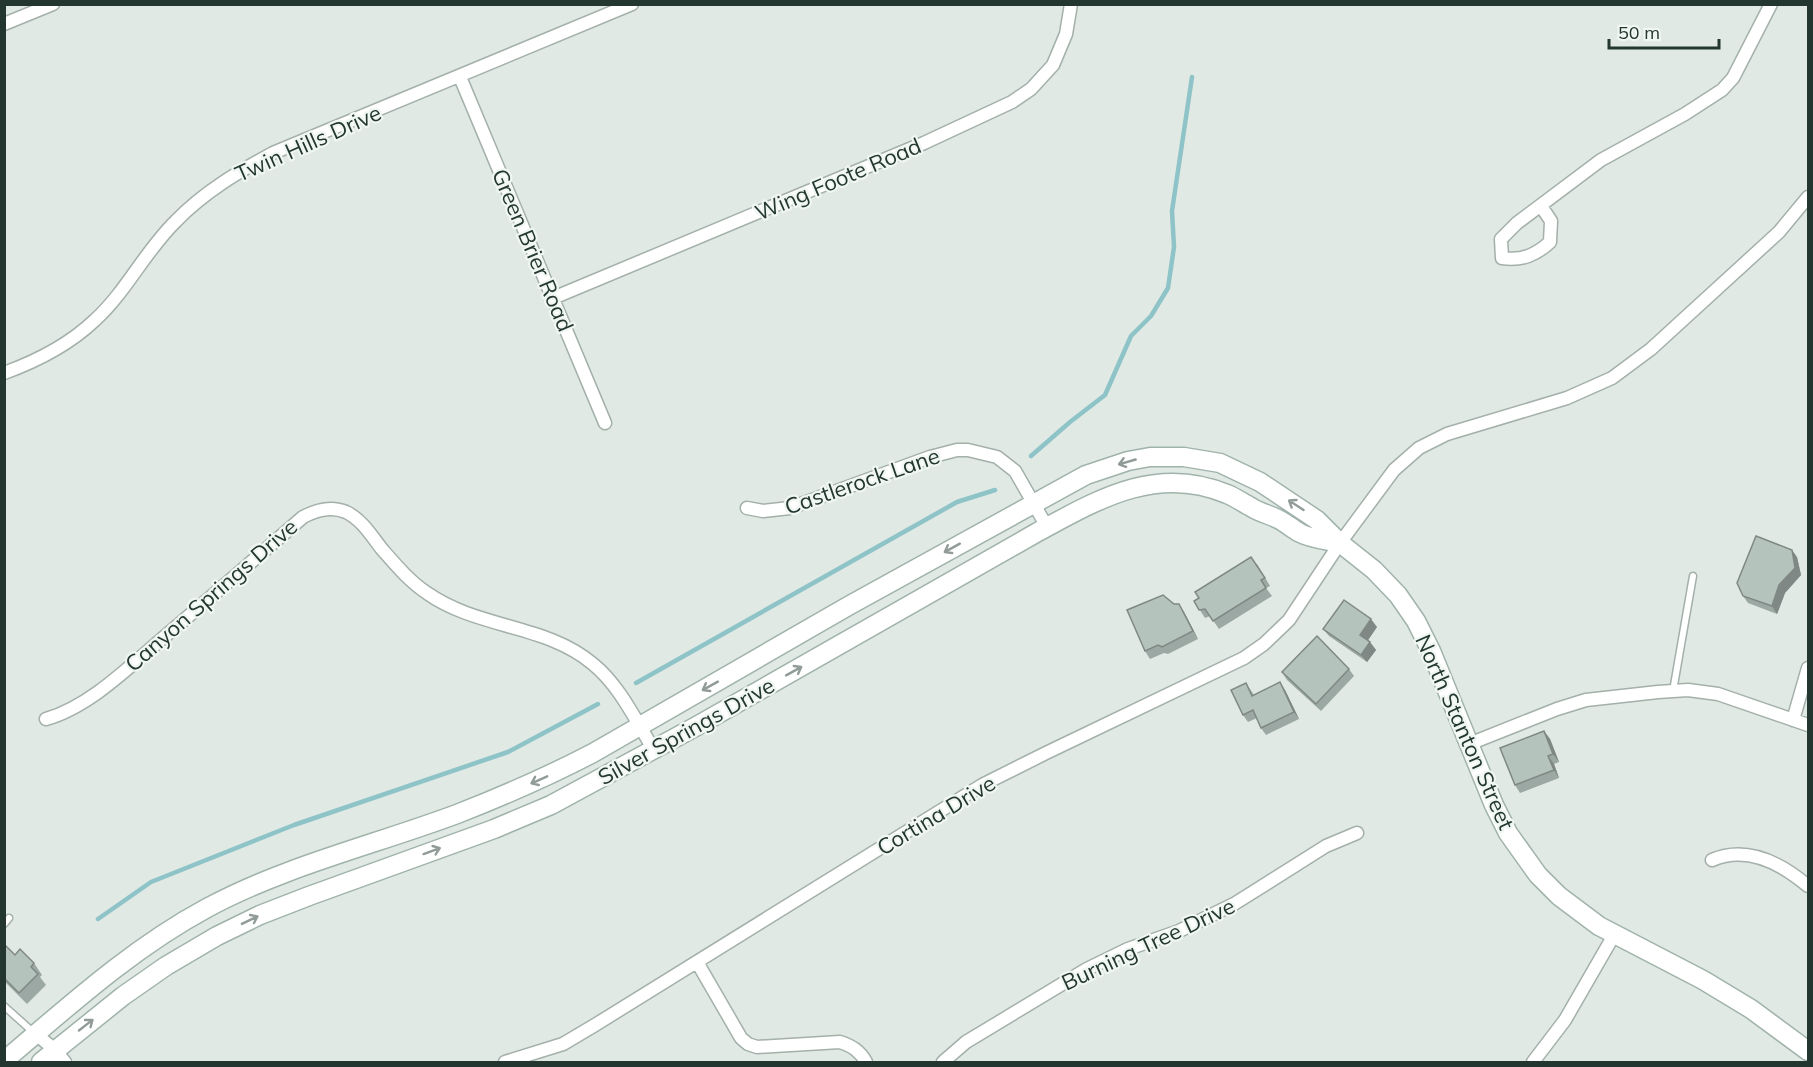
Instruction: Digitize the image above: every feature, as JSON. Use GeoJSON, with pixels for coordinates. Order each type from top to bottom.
{"type":"FeatureCollection","features":[{"type":"Feature","properties":{"kind":"street","name":"Twin Hills Drive"},"geometry":{"type":"LineString","coordinates":[[4,374],[73,339],[95,321],[109,306],[149,250],[176,220],[233,175],[273,153],[632,4]]}},
{"type":"Feature","properties":{"kind":"street","name":"Wing Foote Road"},"geometry":{"type":"LineString","coordinates":[[553,298],[991,114],[1031,89],[1053,65],[1066,34],[1071,4]]}},
{"type":"Feature","properties":{"kind":"street"},"geometry":{"type":"LineString","coordinates":[[1541,206],[1551,221],[1550,242],[1538,253],[1515,260],[1502,258],[1501,239],[1517,223],[1601,160],[1685,114],[1722,90],[1733,78],[1771,4]]}},
{"type":"Feature","properties":{"kind":"street"},"geometry":{"type":"LineString","coordinates":[[4,24],[47,6]]}},
{"type":"Feature","properties":{"kind":"street","name":"Green Brier Road"},"geometry":{"type":"LineString","coordinates":[[460,77],[605,423]]}},
{"type":"Feature","properties":{"kind":"street","name":"Cortina Drive"},"geometry":{"type":"LineString","coordinates":[[505,1062],[563,1044],[982,785],[1244,658],[1277,634],[1289,620],[1340,543],[1394,470],[1419,448],[1447,434],[1591,389],[1632,364],[1779,232],[1809,197]]}},
{"type":"Feature","properties":{"kind":"street","name":"Castlerock Lane"},"geometry":{"type":"LineString","coordinates":[[747,508],[763,511],[789,508],[930,456],[957,450],[979,451],[1005,462],[1015,471],[1047,527]]}},
{"type":"Feature","properties":{"kind":"street","name":"Silver Springs Drive"},"geometry":{"type":"LineString","coordinates":[[4,1061],[115,968],[207,908],[255,885],[457,814],[516,790],[593,753],[850,605],[1086,475],[1128,461],[1150,457],[1184,458]]}},
{"type":"Feature","properties":{"kind":"street","name":"North Stanton Street"},"geometry":{"type":"LineString","coordinates":[[1184,458],[1220,463],[1260,482],[1317,520],[1340,543],[1374,570],[1398,595],[1416,621],[1431,651],[1494,805],[1522,855],[1559,896],[1614,935],[1704,980],[1751,1009],[1809,1051]]}},
{"type":"Feature","properties":{"kind":"street","name":"Silver Springs Drive"},"geometry":{"type":"LineString","coordinates":[[41,1062],[60,1056],[123,996],[166,966],[217,936],[260,915],[551,806],[1047,527],[1092,503],[1125,489],[1152,484],[1186,482],[1228,494],[1301,534],[1340,543]]}},
{"type":"Feature","properties":{"kind":"street","name":"Canyon Springs Drive"},"geometry":{"type":"LineString","coordinates":[[46,719],[66,712],[85,701],[139,659],[303,517],[322,509],[340,510],[358,520],[410,578],[441,603],[478,619],[549,639],[576,652],[604,674],[620,694],[654,750]]}},
{"type":"Feature","properties":{"kind":"street"},"geometry":{"type":"LineString","coordinates":[[1793,720],[1809,668]]}},
{"type":"Feature","properties":{"kind":"street"},"geometry":{"type":"LineString","coordinates":[[1469,744],[1586,700],[1628,694],[1688,690],[1718,694],[1809,724]]}},
{"type":"Feature","properties":{"kind":"street","name":"Burning Tree Drive"},"geometry":{"type":"LineString","coordinates":[[943,1062],[966,1042],[1087,969],[1128,949],[1179,931],[1226,909],[1326,846],[1357,833]]}},
{"type":"Feature","properties":{"kind":"street"},"geometry":{"type":"LineString","coordinates":[[1712,860],[1729,855],[1755,856],[1789,872],[1809,886]]}},
{"type":"Feature","properties":{"kind":"street"},"geometry":{"type":"LineString","coordinates":[[1533,1062],[1565,1020],[1614,935]]}},
{"type":"Feature","properties":{"kind":"street"},"geometry":{"type":"LineString","coordinates":[[697,962],[741,1038],[748,1044],[767,1047],[840,1042],[850,1045],[866,1062]]}},
{"type":"Feature","properties":{"kind":"street"},"geometry":{"type":"LineString","coordinates":[[36,1035],[60,1056]]}},
{"type":"Feature","properties":{"kind":"lane"},"geometry":{"type":"LineString","coordinates":[[1673,691],[1693,576]]}},
{"type":"Feature","properties":{"kind":"lane"},"geometry":{"type":"LineString","coordinates":[[4,924],[9,918]]}},
{"type":"Feature","properties":{"kind":"lane"},"geometry":{"type":"LineString","coordinates":[[4,1006],[36,1035]]}},
{"type":"Feature","properties":{"kind":"building"},"geometry":{"type":"Polygon","coordinates":[[[1756,536],[1792,550],[1795,568],[1779,585],[1772,606],[1743,596],[1737,583],[1756,536]]]}},
{"type":"Feature","properties":{"kind":"building"},"geometry":{"type":"Polygon","coordinates":[[[1251,557],[1265,578],[1261,580],[1266,588],[1213,621],[1205,609],[1199,610],[1194,601],[1199,598],[1195,592],[1251,557]]]}},
{"type":"Feature","properties":{"kind":"building"},"geometry":{"type":"Polygon","coordinates":[[[1163,595],[1174,604],[1179,604],[1193,631],[1162,647],[1158,645],[1145,651],[1127,610],[1163,595]]]}},
{"type":"Feature","properties":{"kind":"building"},"geometry":{"type":"Polygon","coordinates":[[[1344,600],[1371,619],[1360,635],[1370,642],[1361,655],[1323,629],[1344,600]]]}},
{"type":"Feature","properties":{"kind":"building"},"geometry":{"type":"Polygon","coordinates":[[[1317,636],[1349,669],[1316,704],[1282,672],[1317,636]]]}},
{"type":"Feature","properties":{"kind":"building"},"geometry":{"type":"Polygon","coordinates":[[[1280,682],[1294,712],[1261,728],[1253,710],[1243,715],[1231,690],[1246,683],[1252,696],[1280,682]]]}},
{"type":"Feature","properties":{"kind":"building"},"geometry":{"type":"Polygon","coordinates":[[[1544,731],[1553,754],[1548,756],[1554,770],[1515,785],[1500,748],[1544,731]]]}},
{"type":"Feature","properties":{"kind":"building"},"geometry":{"type":"Polygon","coordinates":[[[5,945],[15,955],[20,949],[34,963],[31,967],[38,974],[19,993],[4,978],[5,945]]]}},
{"type":"Feature","properties":{"kind":"waterway"},"geometry":{"type":"LineString","coordinates":[[1031,456],[1105,395],[1131,336],[1151,316],[1168,288],[1174,247],[1172,211],[1192,77]]}},
{"type":"Feature","properties":{"kind":"waterway"},"geometry":{"type":"LineString","coordinates":[[636,683],[957,502],[995,490]]}},
{"type":"Feature","properties":{"kind":"waterway"},"geometry":{"type":"LineString","coordinates":[[98,919],[151,882],[294,825],[508,752],[598,704]]}}]}
